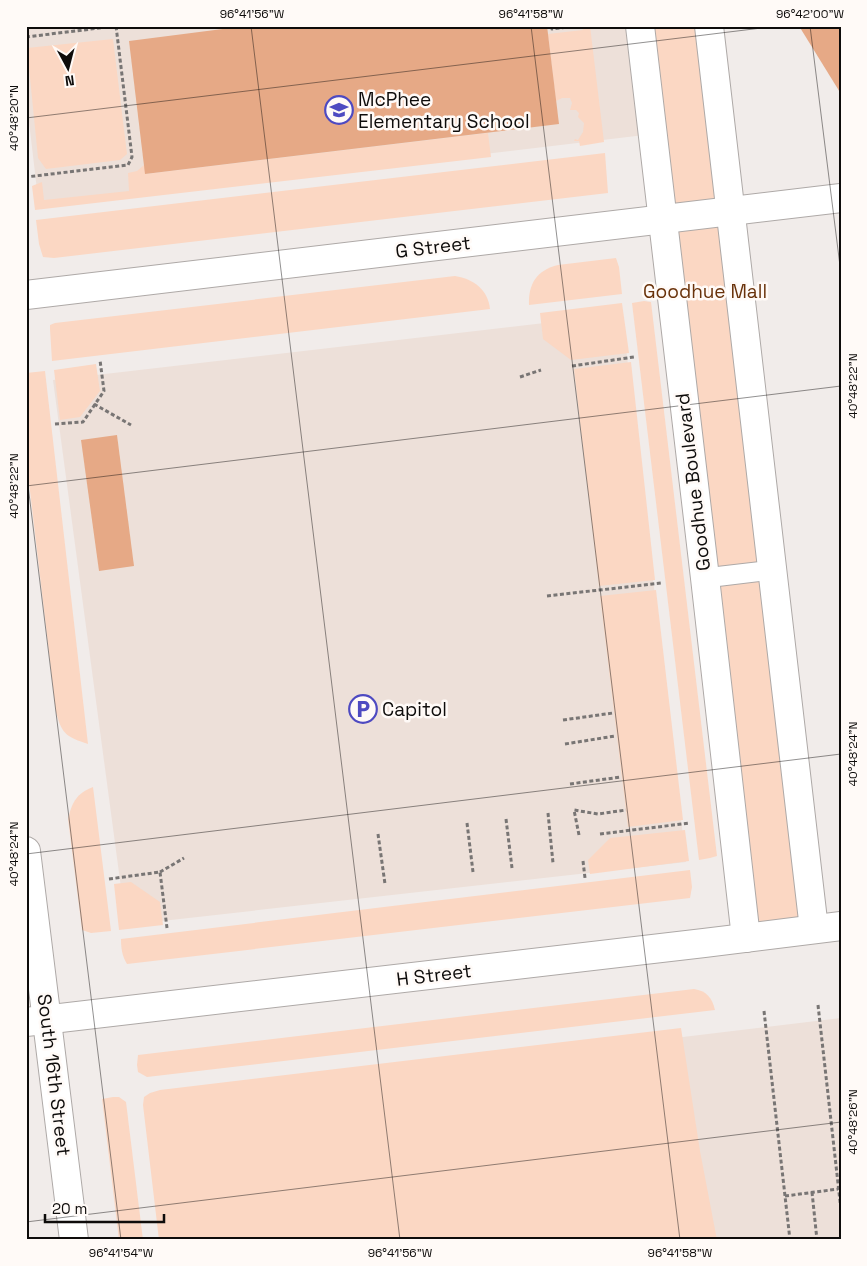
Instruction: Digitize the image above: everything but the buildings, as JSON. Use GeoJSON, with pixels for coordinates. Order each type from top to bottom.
{"type":"FeatureCollection","features":[{"type":"Feature","properties":{"kind":"street","name":"Goodhue Boulevard"},"geometry":{"type":"LineString","coordinates":[[640,26],[746,938]]}},
{"type":"Feature","properties":{"kind":"street"},"geometry":{"type":"LineString","coordinates":[[708,26],[814,929]]}},
{"type":"Feature","properties":{"kind":"street","name":"G Street"},"geometry":{"type":"LineString","coordinates":[[26,295],[841,198]]}},
{"type":"Feature","properties":{"kind":"street","name":"South 16th Street"},"geometry":{"type":"LineString","coordinates":[[26,851],[37,1021],[74,1240]]}},
{"type":"Feature","properties":{"kind":"street","name":"H Street"},"geometry":{"type":"LineString","coordinates":[[37,1021],[841,926]]}},
{"type":"Feature","properties":{"kind":"lane"},"geometry":{"type":"LineString","coordinates":[[705,578],[772,570]]}},
{"type":"Feature","properties":{"kind":"path"},"geometry":{"type":"LineString","coordinates":[[26,37],[116,26],[132,158],[128,165],[26,177]]}},
{"type":"Feature","properties":{"kind":"path"},"geometry":{"type":"LineString","coordinates":[[552,26],[552,29],[575,26]]}},
{"type":"Feature","properties":{"kind":"path"},"geometry":{"type":"LineString","coordinates":[[572,366],[634,357]]}},
{"type":"Feature","properties":{"kind":"path"},"geometry":{"type":"LineString","coordinates":[[55,424],[83,422],[104,391],[100,360]]}},
{"type":"Feature","properties":{"kind":"path"},"geometry":{"type":"LineString","coordinates":[[520,377],[541,370]]}},
{"type":"Feature","properties":{"kind":"path"},"geometry":{"type":"LineString","coordinates":[[94,404],[131,425]]}},
{"type":"Feature","properties":{"kind":"path"},"geometry":{"type":"LineString","coordinates":[[547,596],[661,583]]}},
{"type":"Feature","properties":{"kind":"path"},"geometry":{"type":"LineString","coordinates":[[562,720],[614,713]]}},
{"type":"Feature","properties":{"kind":"path"},"geometry":{"type":"LineString","coordinates":[[566,744],[615,736]]}},
{"type":"Feature","properties":{"kind":"path"},"geometry":{"type":"LineString","coordinates":[[570,784],[621,777]]}},
{"type":"Feature","properties":{"kind":"path"},"geometry":{"type":"LineString","coordinates":[[579,836],[574,810],[598,814],[626,810]]}},
{"type":"Feature","properties":{"kind":"path"},"geometry":{"type":"LineString","coordinates":[[548,813],[553,862]]}},
{"type":"Feature","properties":{"kind":"path"},"geometry":{"type":"LineString","coordinates":[[506,819],[512,868]]}},
{"type":"Feature","properties":{"kind":"path"},"geometry":{"type":"LineString","coordinates":[[600,834],[690,823]]}},
{"type":"Feature","properties":{"kind":"path"},"geometry":{"type":"LineString","coordinates":[[466,824],[472,872]]}},
{"type":"Feature","properties":{"kind":"path"},"geometry":{"type":"LineString","coordinates":[[378,834],[385,884]]}},
{"type":"Feature","properties":{"kind":"path"},"geometry":{"type":"LineString","coordinates":[[109,879],[160,872],[184,858]]}},
{"type":"Feature","properties":{"kind":"path"},"geometry":{"type":"LineString","coordinates":[[583,861],[585,878]]}},
{"type":"Feature","properties":{"kind":"path"},"geometry":{"type":"LineString","coordinates":[[160,872],[167,928]]}},
{"type":"Feature","properties":{"kind":"path"},"geometry":{"type":"LineString","coordinates":[[818,1005],[841,1210]]}},
{"type":"Feature","properties":{"kind":"path"},"geometry":{"type":"LineString","coordinates":[[764,1011],[790,1240]]}},
{"type":"Feature","properties":{"kind":"path"},"geometry":{"type":"LineString","coordinates":[[785,1196],[838,1189]]}},
{"type":"Feature","properties":{"kind":"path"},"geometry":{"type":"LineString","coordinates":[[812,1192],[818,1240]]}},
{"type":"Feature","properties":{"kind":"shaded area","name":"McPhee Elementary School"},"geometry":{"type":"Polygon","coordinates":[[[26,26],[640,26],[653,134],[39,207],[26,96],[26,26]]]}},
{"type":"Feature","properties":{"kind":"shaded area","name":"Capitol"},"geometry":{"type":"Polygon","coordinates":[[[622,314],[686,862],[126,925],[53,380],[622,314]]]}},
{"type":"Feature","properties":{"kind":"shaded area"},"geometry":{"type":"Polygon","coordinates":[[[841,1018],[841,1240],[166,1240],[150,1101],[841,1018]]]}},
{"type":"Feature","properties":{"kind":"green space"},"geometry":{"type":"Polygon","coordinates":[[[582,26],[590,26],[604,142],[580,146],[579,141],[574,141],[575,139],[578,140],[583,132],[584,123],[578,117],[579,113],[576,110],[570,110],[572,103],[570,98],[562,98],[556,101],[548,34],[583,30],[582,26]]]}},
{"type":"Feature","properties":{"kind":"green space","name":"Goodhue Mall"},"geometry":{"type":"Polygon","coordinates":[[[640,26],[709,26],[814,929],[746,938],[640,26]]]}},
{"type":"Feature","properties":{"kind":"green space"},"geometry":{"type":"Polygon","coordinates":[[[113,39],[127,154],[120,160],[46,169],[38,158],[27,48],[113,39]]]}},
{"type":"Feature","properties":{"kind":"green space"},"geometry":{"type":"Polygon","coordinates":[[[488,133],[491,157],[35,210],[32,186],[42,182],[44,200],[129,191],[128,173],[137,171],[144,165],[146,174],[488,133]]]}},
{"type":"Feature","properties":{"kind":"green space"},"geometry":{"type":"Polygon","coordinates":[[[605,153],[608,193],[54,258],[43,257],[39,244],[36,220],[605,153]]]}},
{"type":"Feature","properties":{"kind":"green space"},"geometry":{"type":"Polygon","coordinates":[[[616,258],[622,294],[529,305],[532,284],[544,270],[558,265],[616,258]]]}},
{"type":"Feature","properties":{"kind":"green space"},"geometry":{"type":"Polygon","coordinates":[[[455,276],[479,286],[489,302],[490,309],[52,361],[50,325],[55,323],[455,276]]]}},
{"type":"Feature","properties":{"kind":"green space"},"geometry":{"type":"Polygon","coordinates":[[[651,302],[717,856],[699,860],[632,303],[651,302]]]}},
{"type":"Feature","properties":{"kind":"green space"},"geometry":{"type":"Polygon","coordinates":[[[622,303],[629,353],[571,360],[543,339],[540,313],[622,303]]]}},
{"type":"Feature","properties":{"kind":"green space"},"geometry":{"type":"Polygon","coordinates":[[[631,362],[655,580],[599,586],[574,369],[631,362]]]}},
{"type":"Feature","properties":{"kind":"green space"},"geometry":{"type":"Polygon","coordinates":[[[96,364],[100,391],[80,417],[60,420],[54,370],[96,364]]]}},
{"type":"Feature","properties":{"kind":"green space"},"geometry":{"type":"Polygon","coordinates":[[[45,371],[88,744],[66,734],[56,712],[26,457],[26,373],[45,371]]]}},
{"type":"Feature","properties":{"kind":"green space"},"geometry":{"type":"Polygon","coordinates":[[[656,590],[683,820],[628,827],[600,596],[656,590]]]}},
{"type":"Feature","properties":{"kind":"green space"},"geometry":{"type":"Polygon","coordinates":[[[93,787],[111,931],[91,933],[82,930],[68,819],[71,808],[79,795],[93,787]]]}},
{"type":"Feature","properties":{"kind":"green space"},"geometry":{"type":"Polygon","coordinates":[[[685,830],[689,861],[590,874],[588,860],[610,838],[685,830]]]}},
{"type":"Feature","properties":{"kind":"green space"},"geometry":{"type":"Polygon","coordinates":[[[690,870],[692,887],[690,898],[127,964],[122,949],[121,939],[690,870]]]}},
{"type":"Feature","properties":{"kind":"green space"},"geometry":{"type":"Polygon","coordinates":[[[131,882],[160,902],[163,925],[119,930],[114,884],[131,882]]]}},
{"type":"Feature","properties":{"kind":"green space"},"geometry":{"type":"Polygon","coordinates":[[[694,989],[708,995],[715,1010],[147,1077],[138,1072],[137,1065],[138,1055],[694,989]]]}},
{"type":"Feature","properties":{"kind":"green space"},"geometry":{"type":"Polygon","coordinates":[[[681,1028],[700,1151],[717,1240],[159,1240],[143,1105],[144,1097],[150,1093],[160,1090],[681,1028]]]}},
{"type":"Feature","properties":{"kind":"green space"},"geometry":{"type":"Polygon","coordinates":[[[119,1097],[126,1102],[143,1240],[119,1240],[102,1099],[119,1097]]]}},
{"type":"Feature","properties":{"kind":"place","name":"McPhee Elementary School"},"geometry":{"type":"Point","coordinates":[339,110]}},
{"type":"Feature","properties":{"kind":"place","name":"Capitol"},"geometry":{"type":"Point","coordinates":[363,709]}}]}
